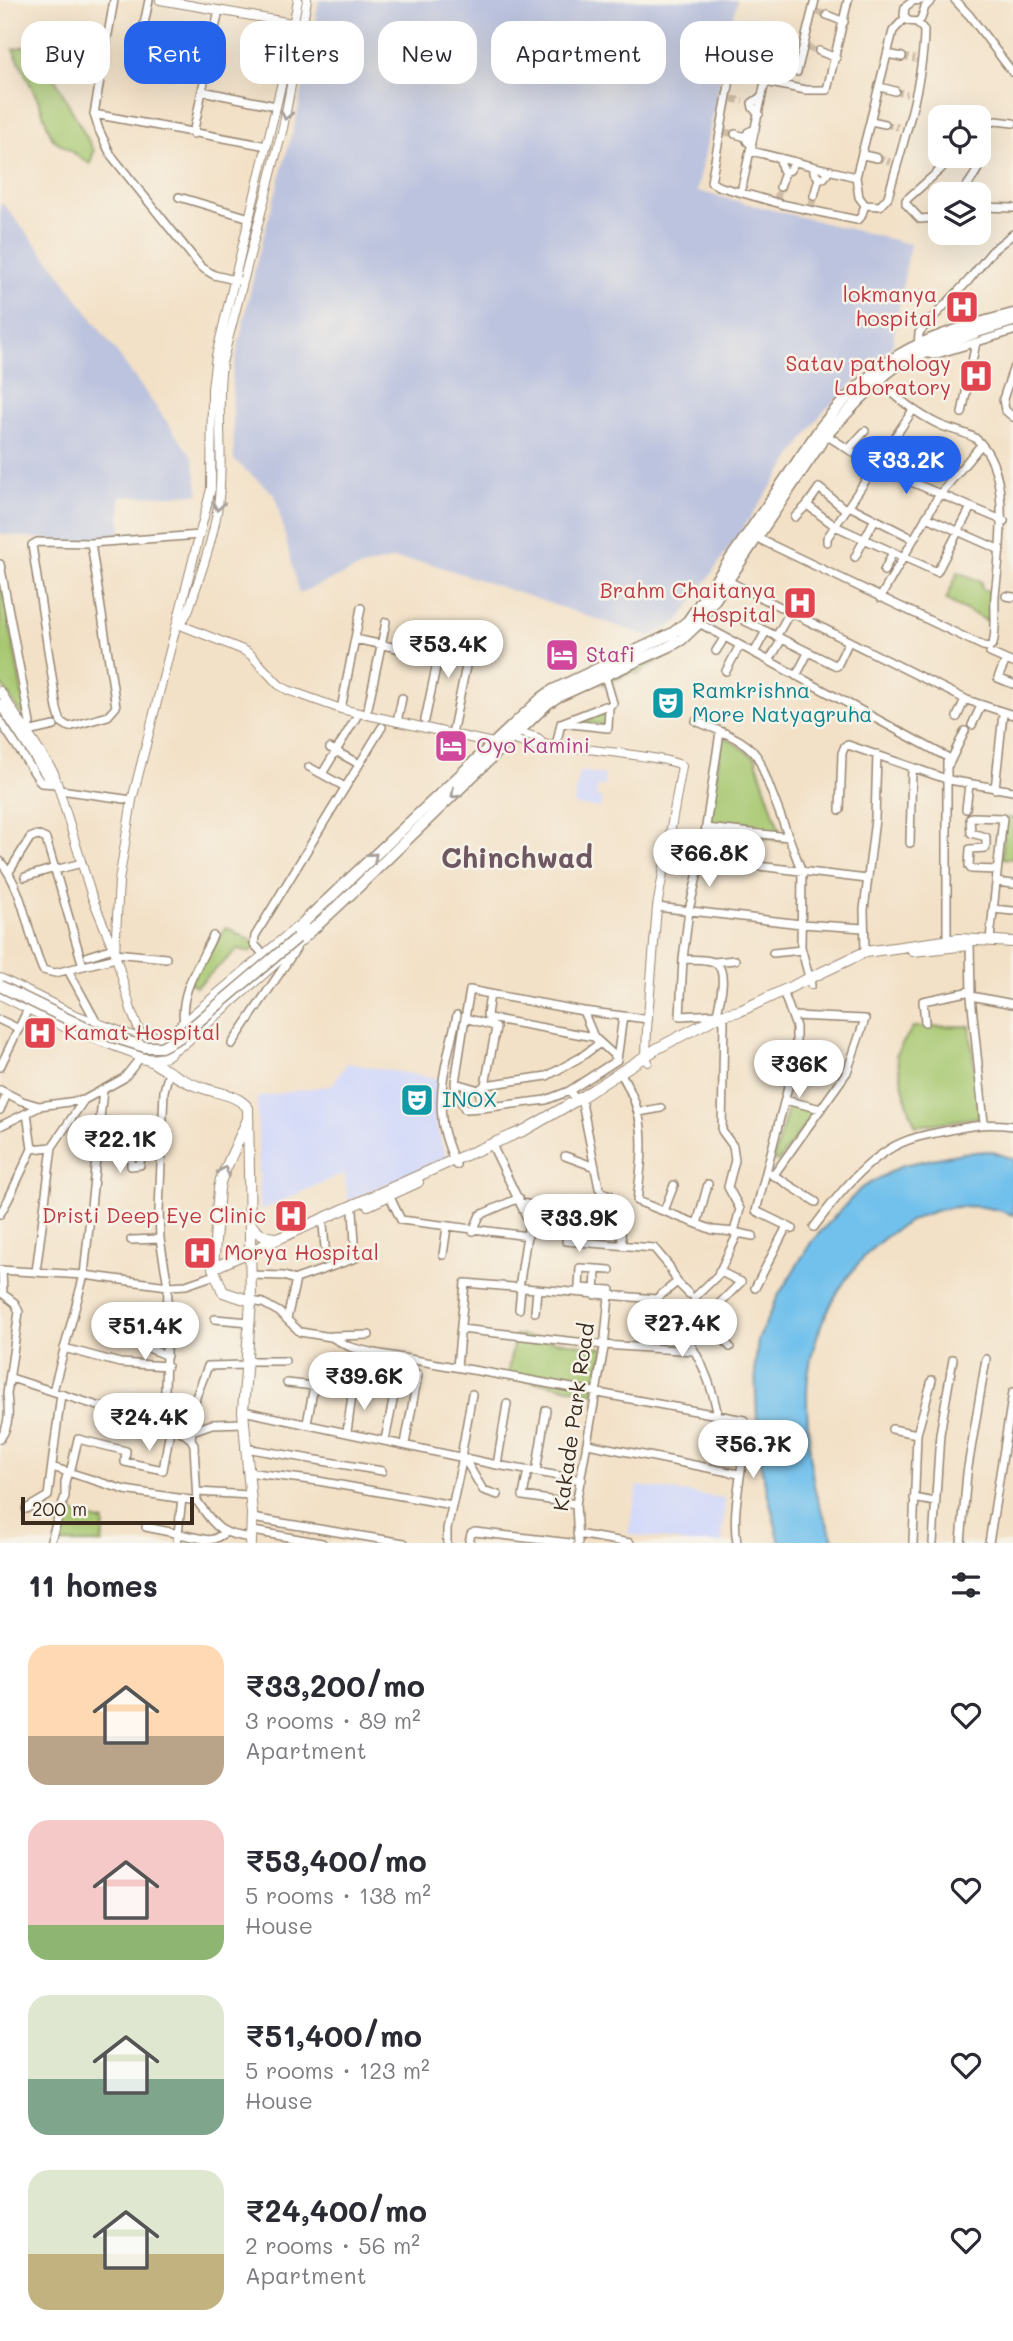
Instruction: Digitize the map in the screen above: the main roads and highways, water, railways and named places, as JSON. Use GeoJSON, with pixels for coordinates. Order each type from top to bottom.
{"type":"FeatureCollection","features":[{"type":"Feature","properties":{"kind":"main road"},"geometry":{"type":"LineString","coordinates":[[138,1036],[131,1043],[140,1056],[160,1060],[184,1043],[298,940],[346,882],[506,737],[557,697],[675,643],[728,581],[826,435],[879,381],[920,350],[975,324],[1013,314]]}},
{"type":"Feature","properties":{"kind":"main road"},"geometry":{"type":"LineString","coordinates":[[165,1039],[264,955],[356,889],[553,690],[695,620],[829,417],[888,362],[1013,321]]}},
{"type":"Feature","properties":{"kind":"main road"},"geometry":{"type":"LineString","coordinates":[[346,882],[356,889]]}},
{"type":"Feature","properties":{"kind":"main road"},"geometry":{"type":"LineString","coordinates":[[810,982],[865,951],[990,939],[1013,942]]}},
{"type":"Feature","properties":{"kind":"main road"},"geometry":{"type":"LineString","coordinates":[[0,986],[88,1029],[145,1047],[161,1047],[180,1037],[298,940]]}},
{"type":"Feature","properties":{"kind":"main road"},"geometry":{"type":"LineString","coordinates":[[970,942],[1013,948]]}},
{"type":"Feature","properties":{"kind":"main road"},"geometry":{"type":"LineString","coordinates":[[214,1271],[455,1163],[546,1126],[622,1074],[721,1017],[740,1012],[868,957],[947,944]]}},
{"type":"Feature","properties":{"kind":"main road"},"geometry":{"type":"LineString","coordinates":[[0,979],[99,1026],[138,1036],[165,1039],[170,1043],[169,1072]]}},
{"type":"Feature","properties":{"kind":"main road"},"geometry":{"type":"LineString","coordinates":[[0,994],[77,1032],[140,1056],[197,1087],[239,1099],[248,1108],[251,1301],[243,1411],[252,1537]]}},
{"type":"Feature","properties":{"kind":"main road"},"geometry":{"type":"LineString","coordinates":[[250,1115],[220,1179],[214,1271],[223,1292],[251,1301]]}},
{"type":"Feature","properties":{"kind":"main road"},"geometry":{"type":"LineString","coordinates":[[250,1222],[260,1234],[281,1240],[353,1211],[388,1193]]}},
{"type":"Feature","properties":{"kind":"water"},"geometry":{"type":"Polygon","coordinates":[[[990,1151],[1013,1159],[1013,1215],[975,1207],[939,1210],[906,1224],[876,1245],[851,1273],[830,1306],[816,1340],[808,1376],[807,1402],[814,1487],[834,1543],[780,1543],[758,1447],[755,1367],[758,1340],[778,1296],[812,1241],[861,1188],[903,1165],[962,1153],[990,1151]]]}},
{"type":"Feature","properties":{"kind":"tunnel"},"geometry":{"type":"LineString","coordinates":[[817,12],[827,15]]}},
{"type":"Feature","properties":{"kind":"tunnel"},"geometry":{"type":"LineString","coordinates":[[807,48],[819,51]]}},
{"type":"Feature","properties":{"kind":"tunnel"},"geometry":{"type":"LineString","coordinates":[[902,57],[915,59]]}},
{"type":"Feature","properties":{"kind":"tunnel"},"geometry":{"type":"LineString","coordinates":[[895,91],[907,94]]}},
{"type":"Feature","properties":{"kind":"tunnel"},"geometry":{"type":"LineString","coordinates":[[732,99],[743,101]]}},
{"type":"Feature","properties":{"kind":"tunnel"},"geometry":{"type":"LineString","coordinates":[[885,124],[898,127]]}},
{"type":"Feature","properties":{"kind":"tunnel"},"geometry":{"type":"LineString","coordinates":[[724,132],[735,134]]}},
{"type":"Feature","properties":{"kind":"tunnel"},"geometry":{"type":"LineString","coordinates":[[877,158],[890,162]]}},
{"type":"Feature","properties":{"kind":"tunnel"},"geometry":{"type":"LineString","coordinates":[[777,199],[780,187]]}},
{"type":"Feature","properties":{"kind":"tunnel"},"geometry":{"type":"LineString","coordinates":[[811,207],[814,196]]}},
{"type":"Feature","properties":{"kind":"place","name":"lokmanya hospital"},"geometry":{"type":"Point","coordinates":[962,307]}},
{"type":"Feature","properties":{"kind":"place","name":"Satav pathology Laboratory"},"geometry":{"type":"Point","coordinates":[976,376]}},
{"type":"Feature","properties":{"kind":"place","name":"Brahm Chaitanya Hospital"},"geometry":{"type":"Point","coordinates":[800,603]}},
{"type":"Feature","properties":{"kind":"place","name":"Stafi"},"geometry":{"type":"Point","coordinates":[562,655]}},
{"type":"Feature","properties":{"kind":"place","name":"Ramkrishna More Natyagruha"},"geometry":{"type":"Point","coordinates":[668,703]}},
{"type":"Feature","properties":{"kind":"place","name":"Oyo Kamini"},"geometry":{"type":"Point","coordinates":[451,746]}},
{"type":"Feature","properties":{"kind":"place","name":"Kamat Hospital"},"geometry":{"type":"Point","coordinates":[40,1033]}},
{"type":"Feature","properties":{"kind":"place","name":"INOX"},"geometry":{"type":"Point","coordinates":[417,1100]}},
{"type":"Feature","properties":{"kind":"place","name":"Dristi Deep Eye Clinic"},"geometry":{"type":"Point","coordinates":[291,1216]}},
{"type":"Feature","properties":{"kind":"place","name":"Morya Hospital"},"geometry":{"type":"Point","coordinates":[200,1253]}},
{"type":"Feature","properties":{"kind":"district","name":"Chinchwad"},"geometry":{"type":"Point","coordinates":[517,858]}}]}
